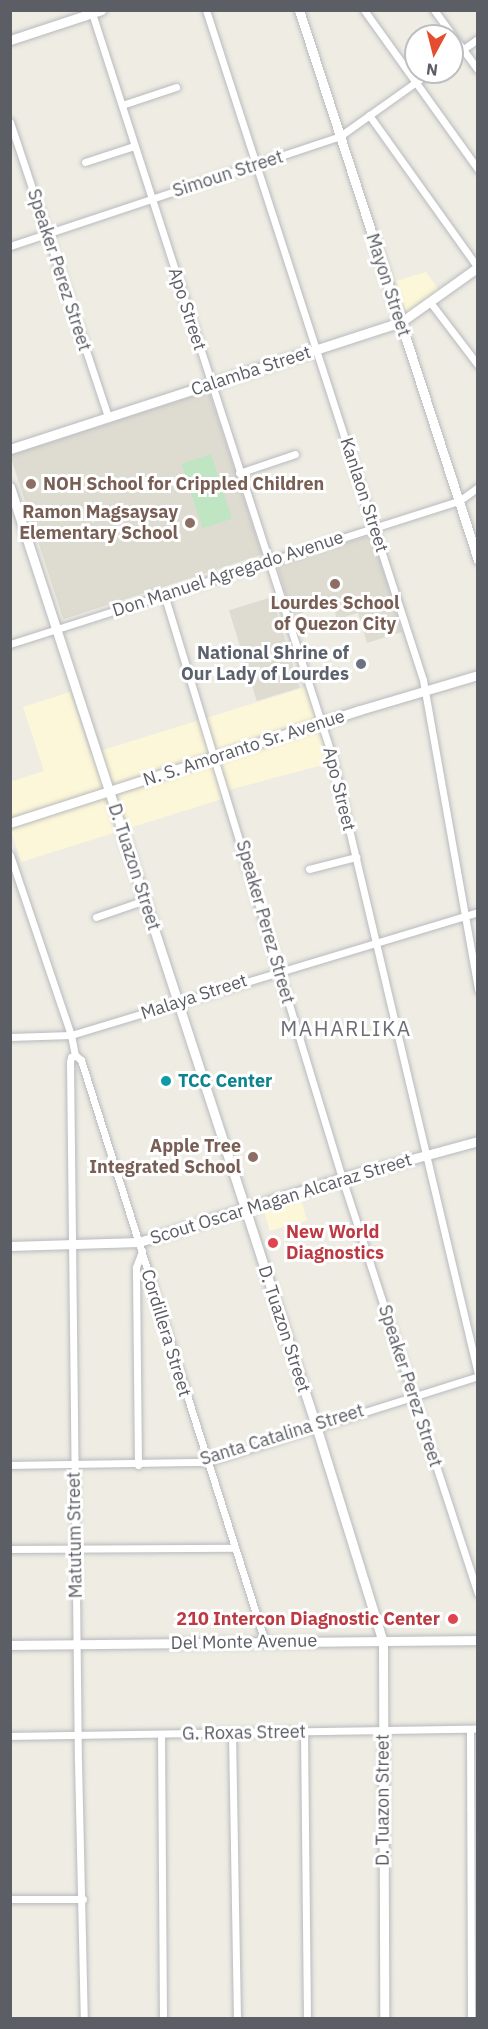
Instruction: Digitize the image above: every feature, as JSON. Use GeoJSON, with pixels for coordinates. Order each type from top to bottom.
{"type":"FeatureCollection","features":[{"type":"Feature","properties":{"kind":"street","name":"Kanlaon Street"},"geometry":{"type":"LineString","coordinates":[[206,10],[375,528],[425,690],[477,990]]}},
{"type":"Feature","properties":{"kind":"street","name":"Mayon Street"},"geometry":{"type":"LineString","coordinates":[[299,10],[477,560]]}},
{"type":"Feature","properties":{"kind":"street"},"geometry":{"type":"LineString","coordinates":[[364,10],[404,66]]}},
{"type":"Feature","properties":{"kind":"street"},"geometry":{"type":"LineString","coordinates":[[434,10],[444,24]]}},
{"type":"Feature","properties":{"kind":"street"},"geometry":{"type":"LineString","coordinates":[[10,40],[95,12]]}},
{"type":"Feature","properties":{"kind":"street","name":"Apo Street"},"geometry":{"type":"LineString","coordinates":[[95,12],[134,146],[322,723],[356,857],[477,1375]]}},
{"type":"Feature","properties":{"kind":"street"},"geometry":{"type":"LineString","coordinates":[[464,49],[477,39]]}},
{"type":"Feature","properties":{"kind":"street"},"geometry":{"type":"LineString","coordinates":[[464,51],[477,70]]}},
{"type":"Feature","properties":{"kind":"street","name":"Simoun Street"},"geometry":{"type":"LineString","coordinates":[[10,246],[152,198],[257,166],[340,136],[412,84]]}},
{"type":"Feature","properties":{"kind":"street"},"geometry":{"type":"LineString","coordinates":[[416,84],[477,169]]}},
{"type":"Feature","properties":{"kind":"street"},"geometry":{"type":"LineString","coordinates":[[122,105],[176,87]]}},
{"type":"Feature","properties":{"kind":"street"},"geometry":{"type":"LineString","coordinates":[[369,115],[477,268]]}},
{"type":"Feature","properties":{"kind":"street","name":"Speaker Perez Street"},"geometry":{"type":"LineString","coordinates":[[10,122],[108,417]]}},
{"type":"Feature","properties":{"kind":"street"},"geometry":{"type":"LineString","coordinates":[[85,162],[134,146]]}},
{"type":"Feature","properties":{"kind":"street","name":"Calamba Street"},"geometry":{"type":"LineString","coordinates":[[10,449],[401,322],[477,268]]}},
{"type":"Feature","properties":{"kind":"street"},"geometry":{"type":"LineString","coordinates":[[429,302],[477,365]]}},
{"type":"Feature","properties":{"kind":"street"},"geometry":{"type":"LineString","coordinates":[[239,472],[295,454]]}},
{"type":"Feature","properties":{"kind":"street","name":"D. Tuazon Street"},"geometry":{"type":"LineString","coordinates":[[10,487],[316,1426],[383,1642],[384,2019]]}},
{"type":"Feature","properties":{"kind":"street","name":"Don Manuel Agregado Avenue"},"geometry":{"type":"LineString","coordinates":[[10,644],[459,501],[477,487]]}},
{"type":"Feature","properties":{"kind":"street","name":"Speaker Perez Street"},"geometry":{"type":"LineString","coordinates":[[164,594],[216,757],[342,1178],[477,1593]]}},
{"type":"Feature","properties":{"kind":"street","name":"N. S. Amoranto Sr. Avenue"},"geometry":{"type":"LineString","coordinates":[[10,824],[477,675]]}},
{"type":"Feature","properties":{"kind":"street","name":"Cordillera Street"},"geometry":{"type":"LineString","coordinates":[[10,855],[71,1035],[75,1055],[81,1060],[206,1462],[265,1642]]}},
{"type":"Feature","properties":{"kind":"street"},"geometry":{"type":"LineString","coordinates":[[309,869],[356,857]]}},
{"type":"Feature","properties":{"kind":"street"},"geometry":{"type":"LineString","coordinates":[[96,917],[144,900]]}},
{"type":"Feature","properties":{"kind":"street","name":"Malaya Street"},"geometry":{"type":"LineString","coordinates":[[10,1036],[71,1035],[178,1004],[279,970],[477,912]]}},
{"type":"Feature","properties":{"kind":"street","name":"Matutum Street"},"geometry":{"type":"LineString","coordinates":[[75,1055],[70,1059],[77,1734],[84,2019]]}},
{"type":"Feature","properties":{"kind":"street","name":"Scout Oscar Magan Alcaraz Street"},"geometry":{"type":"LineString","coordinates":[[10,1246],[72,1244],[141,1247],[244,1209],[342,1178],[477,1141]]}},
{"type":"Feature","properties":{"kind":"street"},"geometry":{"type":"LineString","coordinates":[[138,1465],[136,1268],[141,1247]]}},
{"type":"Feature","properties":{"kind":"street","name":"Santa Catalina Street"},"geometry":{"type":"LineString","coordinates":[[10,1465],[138,1465],[206,1462],[477,1375]]}},
{"type":"Feature","properties":{"kind":"street"},"geometry":{"type":"LineString","coordinates":[[10,1549],[235,1548]]}},
{"type":"Feature","properties":{"kind":"street","name":"Del Monte Avenue"},"geometry":{"type":"LineString","coordinates":[[10,1645],[477,1640]]}},
{"type":"Feature","properties":{"kind":"street"},"geometry":{"type":"LineString","coordinates":[[471,2019],[474,1729]]}},
{"type":"Feature","properties":{"kind":"street","name":"G. Roxas Street"},"geometry":{"type":"LineString","coordinates":[[10,1736],[474,1729]]}},
{"type":"Feature","properties":{"kind":"street"},"geometry":{"type":"LineString","coordinates":[[304,1732],[307,2019]]}},
{"type":"Feature","properties":{"kind":"street"},"geometry":{"type":"LineString","coordinates":[[232,1733],[237,2019]]}},
{"type":"Feature","properties":{"kind":"street"},"geometry":{"type":"LineString","coordinates":[[161,1734],[163,2019]]}},
{"type":"Feature","properties":{"kind":"street"},"geometry":{"type":"LineString","coordinates":[[10,1899],[82,1899]]}},
{"type":"Feature","properties":{"kind":"shaded area"},"geometry":{"type":"Polygon","coordinates":[[[426,272],[439,290],[407,314],[396,281],[426,272]]]}},
{"type":"Feature","properties":{"kind":"shaded area"},"geometry":{"type":"Polygon","coordinates":[[[209,391],[262,555],[63,619],[10,456],[209,391]]]}},
{"type":"Feature","properties":{"kind":"shaded area","name":"Lourdes School of Quezon City"},"geometry":{"type":"Polygon","coordinates":[[[372,535],[402,632],[367,643],[358,613],[337,619],[332,603],[292,616],[277,565],[372,535]]]}},
{"type":"Feature","properties":{"kind":"shaded area","name":"Lourdes School of Quezon City"},"geometry":{"type":"Polygon","coordinates":[[[272,597],[300,688],[257,701],[229,610],[272,597]]]}},
{"type":"Feature","properties":{"kind":"shaded area"},"geometry":{"type":"Polygon","coordinates":[[[306,687],[330,763],[221,792],[222,799],[21,862],[11,830],[10,782],[44,771],[23,707],[70,692],[90,754],[306,687]]]}},
{"type":"Feature","properties":{"kind":"shaded area"},"geometry":{"type":"Polygon","coordinates":[[[301,1199],[307,1220],[270,1231],[264,1210],[301,1199]]]}},
{"type":"Feature","properties":{"kind":"green space"},"geometry":{"type":"Polygon","coordinates":[[[211,454],[232,519],[203,528],[182,464],[211,454]]]}},
{"type":"Feature","properties":{"kind":"place","name":"NOH School for Crippled Children"},"geometry":{"type":"Point","coordinates":[31,484]}},
{"type":"Feature","properties":{"kind":"place","name":"Ramon Magsaysay Elementary School"},"geometry":{"type":"Point","coordinates":[190,523]}},
{"type":"Feature","properties":{"kind":"place","name":"Lourdes School of Quezon City"},"geometry":{"type":"Point","coordinates":[335,584]}},
{"type":"Feature","properties":{"kind":"place","name":"National Shrine of Our Lady of Lourdes"},"geometry":{"type":"Point","coordinates":[361,664]}},
{"type":"Feature","properties":{"kind":"place","name":"TCC Center"},"geometry":{"type":"Point","coordinates":[166,1081]}},
{"type":"Feature","properties":{"kind":"place","name":"Apple Tree Integrated School"},"geometry":{"type":"Point","coordinates":[253,1157]}},
{"type":"Feature","properties":{"kind":"place","name":"New World Diagnostics"},"geometry":{"type":"Point","coordinates":[273,1243]}},
{"type":"Feature","properties":{"kind":"place","name":"210 Intercon Diagnostic Center"},"geometry":{"type":"Point","coordinates":[453,1619]}},
{"type":"Feature","properties":{"kind":"district","name":"MAHARLIKA"},"geometry":{"type":"Point","coordinates":[346,1028]}}]}
